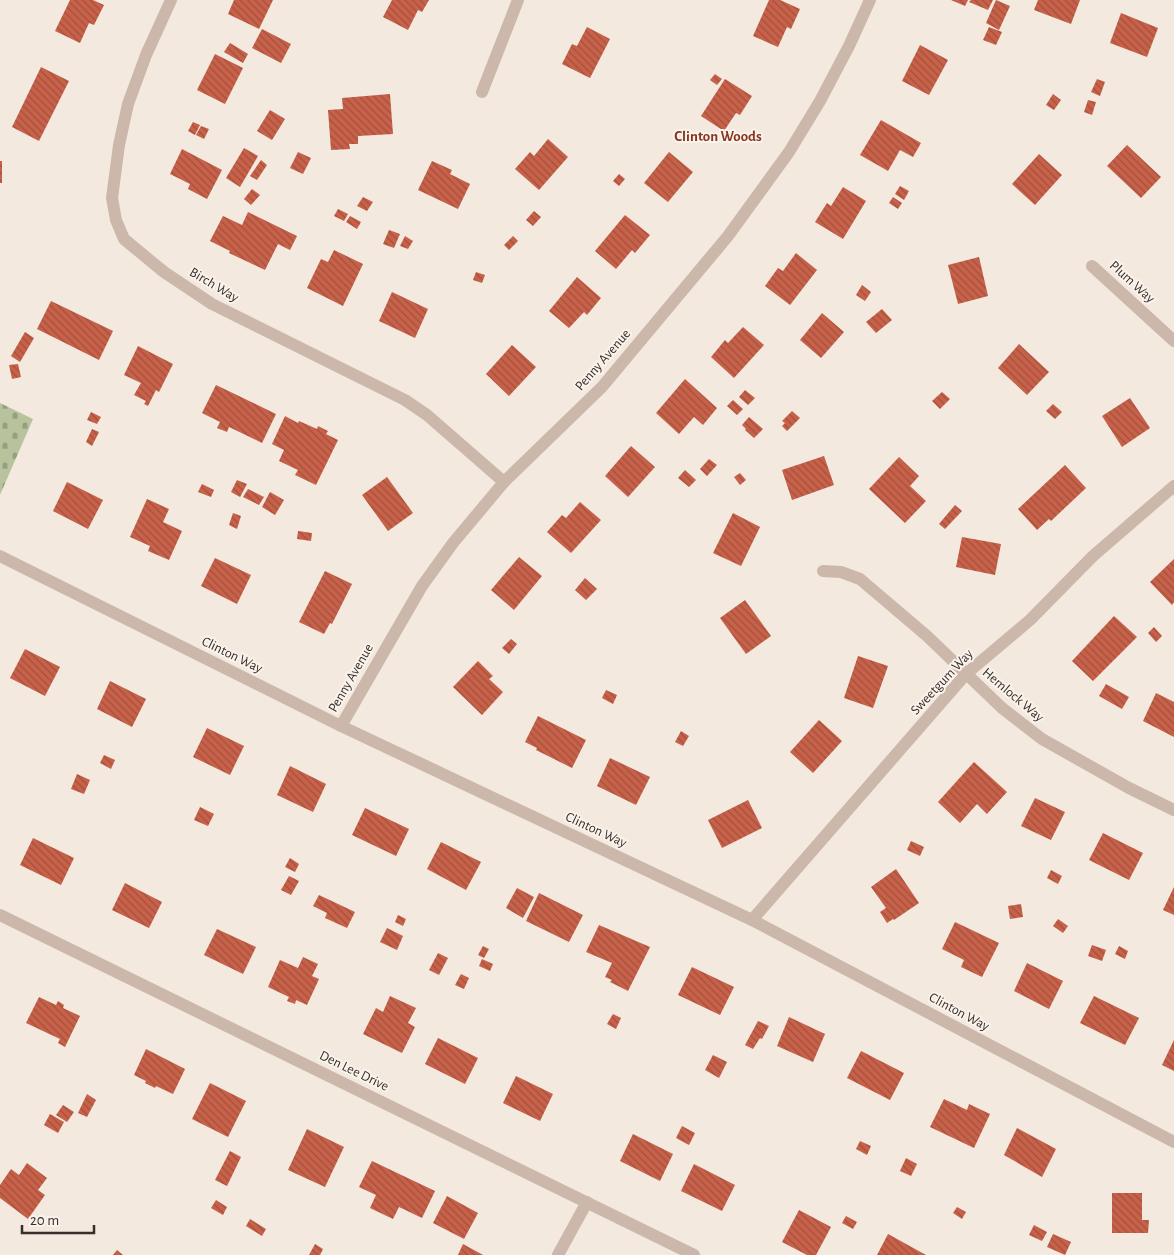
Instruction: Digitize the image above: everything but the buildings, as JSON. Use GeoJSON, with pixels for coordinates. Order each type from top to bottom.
{"type":"FeatureCollection","features":[{"type":"Feature","properties":{"kind":"street","name":"Birch Way"},"geometry":{"type":"LineString","coordinates":[[171,0],[146,56],[128,104],[112,198],[116,220],[124,239],[164,272],[212,304],[405,400],[427,415],[504,482]]}},
{"type":"Feature","properties":{"kind":"street"},"geometry":{"type":"LineString","coordinates":[[482,92],[518,0]]}},
{"type":"Feature","properties":{"kind":"street","name":"Penny Avenue"},"geometry":{"type":"LineString","coordinates":[[341,726],[422,586],[453,542],[504,482],[602,387],[728,236],[789,152],[820,101],[849,46],[870,0]]}},
{"type":"Feature","properties":{"kind":"street","name":"Plum Way"},"geometry":{"type":"LineString","coordinates":[[1092,266],[1174,341]]}},
{"type":"Feature","properties":{"kind":"street","name":"Sweetgum Way"},"geometry":{"type":"LineString","coordinates":[[752,920],[966,674],[1030,620],[1092,556],[1174,486]]}},
{"type":"Feature","properties":{"kind":"street","name":"Clinton Way"},"geometry":{"type":"LineString","coordinates":[[0,556],[341,726],[752,920],[1174,1142]]}},
{"type":"Feature","properties":{"kind":"street","name":"Hemlock Way"},"geometry":{"type":"LineString","coordinates":[[823,571],[841,572],[860,579],[927,636],[1002,708],[1042,739],[1129,788],[1174,810]]}},
{"type":"Feature","properties":{"kind":"street","name":"Den Lee Drive"},"geometry":{"type":"LineString","coordinates":[[0,915],[694,1255]]}},
{"type":"Feature","properties":{"kind":"street"},"geometry":{"type":"LineString","coordinates":[[558,1255],[587,1202]]}},
{"type":"Feature","properties":{"kind":"green space"},"geometry":{"type":"Polygon","coordinates":[[[0,403],[33,419],[0,495],[0,403]]]}},
{"type":"Feature","properties":{"kind":"district","name":"Clinton Woods"},"geometry":{"type":"Point","coordinates":[718,136]}}]}
